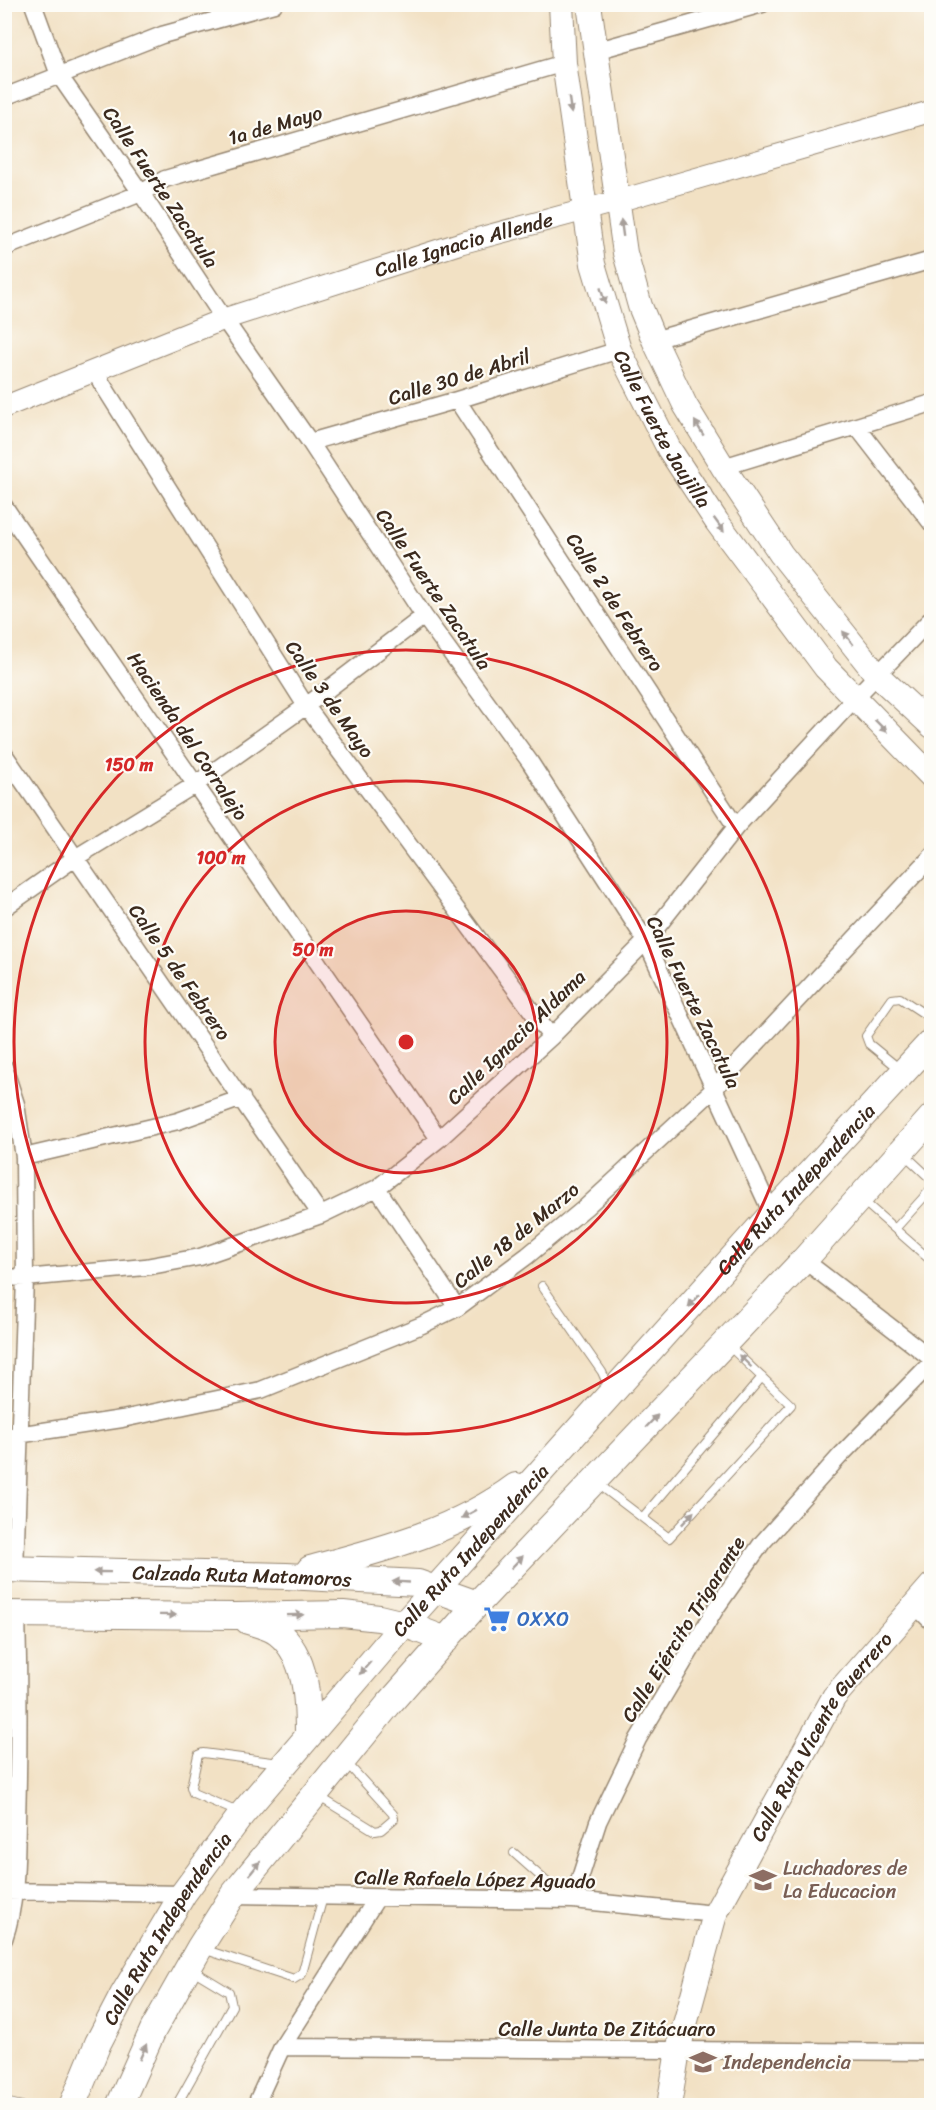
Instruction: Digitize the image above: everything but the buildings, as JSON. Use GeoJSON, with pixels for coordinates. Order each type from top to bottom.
{"type":"FeatureCollection","features":[{"type":"Feature","properties":{"kind":"main road","name":"Calle Fuerte Jaujilla"},"geometry":{"type":"LineString","coordinates":[[561,4],[564,63],[593,264],[619,350],[669,449],[717,522],[826,668],[932,777]]}},
{"type":"Feature","properties":{"kind":"main road","name":"Calle Fuerte Jaujilla"},"geometry":{"type":"LineString","coordinates":[[589,4],[625,253],[640,306],[654,340],[685,405],[781,554],[877,675],[932,726]]}},
{"type":"Feature","properties":{"kind":"main road","name":"Calle Ruta Independencia"},"geometry":{"type":"LineString","coordinates":[[72,2106],[98,2043],[113,2014],[183,1894],[242,1814],[308,1734],[436,1588],[772,1214],[932,1041]]}},
{"type":"Feature","properties":{"kind":"main road","name":"Calle Ruta Independencia"},"geometry":{"type":"LineString","coordinates":[[119,2106],[153,2030],[194,1957],[234,1895],[343,1759],[477,1604],[804,1260],[932,1117]]}},
{"type":"Feature","properties":{"kind":"main road"},"geometry":{"type":"LineString","coordinates":[[286,1576],[371,1554],[450,1524],[501,1498],[553,1459]]}},
{"type":"Feature","properties":{"kind":"main road","name":"Calzada Ruta Matamoros"},"geometry":{"type":"LineString","coordinates":[[10,1570],[286,1576],[418,1583],[477,1604]]}},
{"type":"Feature","properties":{"kind":"main road","name":"Calle Ruta Vicente Guerrero"},"geometry":{"type":"LineString","coordinates":[[669,2106],[678,2050],[715,1914],[834,1697],[932,1585]]}},
{"type":"Feature","properties":{"kind":"main road","name":"Calzada Ruta Matamoros"},"geometry":{"type":"LineString","coordinates":[[11,1614],[236,1616],[343,1614],[379,1618],[404,1624],[446,1640]]}},
{"type":"Feature","properties":{"kind":"main road"},"geometry":{"type":"LineString","coordinates":[[236,1616],[277,1632],[293,1649],[306,1694],[308,1734]]}},
{"type":"Feature","properties":{"kind":"street","name":"Calle Fuerte Zacatula"},"geometry":{"type":"LineString","coordinates":[[33,4],[59,75],[310,442],[424,616],[530,762],[646,941],[772,1214]]}},
{"type":"Feature","properties":{"kind":"street"},"geometry":{"type":"LineString","coordinates":[[4,97],[162,35],[274,4]]}},
{"type":"Feature","properties":{"kind":"street"},"geometry":{"type":"LineString","coordinates":[[595,51],[762,4]]}},
{"type":"Feature","properties":{"kind":"street","name":"1a de Mayo"},"geometry":{"type":"LineString","coordinates":[[4,248],[141,193],[165,179],[564,63]]}},
{"type":"Feature","properties":{"kind":"street","name":"Calle Ignacio Allende"},"geometry":{"type":"LineString","coordinates":[[4,407],[224,319],[461,243],[618,201],[932,111]]}},
{"type":"Feature","properties":{"kind":"street"},"geometry":{"type":"LineString","coordinates":[[654,340],[932,260]]}},
{"type":"Feature","properties":{"kind":"street","name":"Calle 30 de Abril"},"geometry":{"type":"LineString","coordinates":[[310,442],[619,350]]}},
{"type":"Feature","properties":{"kind":"street","name":"Calle 3 de Mayo"},"geometry":{"type":"LineString","coordinates":[[94,371],[306,706],[551,1037]]}},
{"type":"Feature","properties":{"kind":"street","name":"Calle 2 de Febrero"},"geometry":{"type":"LineString","coordinates":[[457,400],[736,827]]}},
{"type":"Feature","properties":{"kind":"street"},"geometry":{"type":"LineString","coordinates":[[723,467],[932,403]]}},
{"type":"Feature","properties":{"kind":"street"},"geometry":{"type":"LineString","coordinates":[[857,427],[932,524]]}},
{"type":"Feature","properties":{"kind":"street","name":"Hacienda del Corralejo"},"geometry":{"type":"LineString","coordinates":[[4,506],[439,1139]]}},
{"type":"Feature","properties":{"kind":"street"},"geometry":{"type":"LineString","coordinates":[[4,908],[75,858],[196,784],[306,706],[424,616]]}},
{"type":"Feature","properties":{"kind":"street","name":"Calle Ignacio Aldama"},"geometry":{"type":"LineString","coordinates":[[4,1277],[25,1278],[144,1267],[200,1257],[321,1215],[377,1188],[439,1139],[551,1037],[646,941],[736,827],[932,618]]}},
{"type":"Feature","properties":{"kind":"street","name":"Calle 5 de Febrero"},"geometry":{"type":"LineString","coordinates":[[4,754],[321,1215]]}},
{"type":"Feature","properties":{"kind":"street","name":"Calle 18 de Marzo"},"geometry":{"type":"LineString","coordinates":[[12,1436],[122,1419],[261,1390],[422,1325],[458,1308],[527,1256],[586,1207],[714,1089],[932,856]]}},
{"type":"Feature","properties":{"kind":"street"},"geometry":{"type":"LineString","coordinates":[[4,1067],[16,1104],[24,1157],[25,1278],[12,1436],[10,1570]]}},
{"type":"Feature","properties":{"kind":"street"},"geometry":{"type":"LineString","coordinates":[[24,1157],[178,1121],[242,1098]]}},
{"type":"Feature","properties":{"kind":"street"},"geometry":{"type":"LineString","coordinates":[[377,1188],[458,1308]]}},
{"type":"Feature","properties":{"kind":"street"},"geometry":{"type":"LineString","coordinates":[[804,1260],[932,1361]]}},
{"type":"Feature","properties":{"kind":"street","name":"Calle Ejército Trigarante"},"geometry":{"type":"LineString","coordinates":[[567,1900],[598,1822],[638,1739],[716,1608],[762,1543],[839,1457],[932,1361]]}},
{"type":"Feature","properties":{"kind":"street"},"geometry":{"type":"LineString","coordinates":[[914,1604],[932,1622]]}},
{"type":"Feature","properties":{"kind":"street"},"geometry":{"type":"LineString","coordinates":[[4,1939],[11,1919],[11,1614]]}},
{"type":"Feature","properties":{"kind":"street"},"geometry":{"type":"LineString","coordinates":[[10,1891],[183,1894]]}},
{"type":"Feature","properties":{"kind":"street","name":"Calle Rafaela López Aguado"},"geometry":{"type":"LineString","coordinates":[[234,1895],[567,1900],[715,1914]]}},
{"type":"Feature","properties":{"kind":"street"},"geometry":{"type":"LineString","coordinates":[[255,2106],[282,2047],[378,1898]]}},
{"type":"Feature","properties":{"kind":"street","name":"Calle Junta De Zitácuaro"},"geometry":{"type":"LineString","coordinates":[[282,2047],[932,2052]]}},
{"type":"Feature","properties":{"kind":"lane"},"geometry":{"type":"LineString","coordinates":[[903,1072],[869,1044],[866,1036],[892,999],[900,998],[932,1019]]}},
{"type":"Feature","properties":{"kind":"lane"},"geometry":{"type":"LineString","coordinates":[[901,1151],[932,1179]]}},
{"type":"Feature","properties":{"kind":"lane"},"geometry":{"type":"LineString","coordinates":[[895,1229],[932,1188]]}},
{"type":"Feature","properties":{"kind":"lane"},"geometry":{"type":"LineString","coordinates":[[860,1198],[927,1258],[932,1254]]}},
{"type":"Feature","properties":{"kind":"lane"},"geometry":{"type":"LineString","coordinates":[[543,1286],[602,1372],[612,1393]]}},
{"type":"Feature","properties":{"kind":"lane"},"geometry":{"type":"LineString","coordinates":[[595,1480],[669,1538],[791,1405],[726,1343]]}},
{"type":"Feature","properties":{"kind":"lane"},"geometry":{"type":"LineString","coordinates":[[643,1517],[762,1377]]}},
{"type":"Feature","properties":{"kind":"lane"},"geometry":{"type":"LineString","coordinates":[[242,1814],[193,1793],[190,1787],[198,1755],[203,1753],[284,1764]]}},
{"type":"Feature","properties":{"kind":"lane"},"geometry":{"type":"LineString","coordinates":[[315,1795],[375,1831],[381,1830],[394,1819],[393,1814],[343,1759]]}},
{"type":"Feature","properties":{"kind":"lane"},"geometry":{"type":"LineString","coordinates":[[514,1853],[567,1900]]}},
{"type":"Feature","properties":{"kind":"lane"},"geometry":{"type":"LineString","coordinates":[[194,1957],[294,1979],[302,1974],[323,1897]]}},
{"type":"Feature","properties":{"kind":"lane"},"geometry":{"type":"LineString","coordinates":[[176,2106],[232,2006],[229,1992],[194,1957]]}},
{"type":"Feature","properties":{"kind":"lane"},"geometry":{"type":"LineString","coordinates":[[9,2103],[22,2106]]}},
{"type":"Feature","properties":{"kind":"place","name":"OXXO"},"geometry":{"type":"Point","coordinates":[497,1619]}},
{"type":"Feature","properties":{"kind":"place","name":"Luchadores de La Educacion"},"geometry":{"type":"Point","coordinates":[763,1880]}},
{"type":"Feature","properties":{"kind":"place","name":"Independencia"},"geometry":{"type":"Point","coordinates":[703,2062]}}]}
